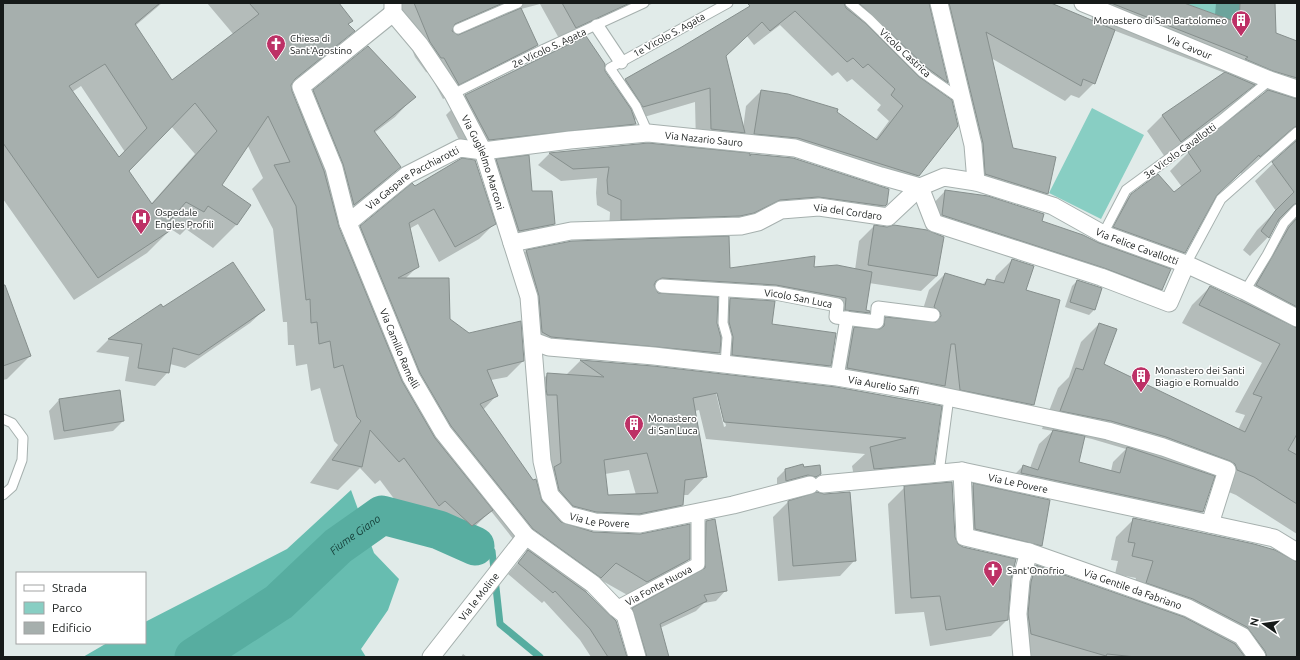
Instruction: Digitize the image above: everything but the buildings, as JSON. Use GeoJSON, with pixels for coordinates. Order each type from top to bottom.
{"type":"FeatureCollection","features":[{"type":"Feature","properties":{"kind":"street"},"geometry":{"type":"LineString","coordinates":[[939,3],[973,145],[976,182]]}},
{"type":"Feature","properties":{"kind":"street","name":"Via Cavour"},"geometry":{"type":"LineString","coordinates":[[1083,3],[1270,80],[1297,88]]}},
{"type":"Feature","properties":{"kind":"street","name":"Via Guglielmo Marconi"},"geometry":{"type":"LineString","coordinates":[[393,5],[425,43],[483,151],[529,297],[533,341]]}},
{"type":"Feature","properties":{"kind":"street","name":"Via Camillo Ramelli"},"geometry":{"type":"LineString","coordinates":[[393,5],[300,88],[334,168],[348,223],[411,377],[443,432],[526,536],[593,584],[616,608],[625,615],[637,657]]}},
{"type":"Feature","properties":{"kind":"street"},"geometry":{"type":"LineString","coordinates":[[597,26],[616,65]]}},
{"type":"Feature","properties":{"kind":"street","name":"Via Nazario Sauro"},"geometry":{"type":"LineString","coordinates":[[483,151],[570,140],[648,133],[795,148],[920,187]]}},
{"type":"Feature","properties":{"kind":"street","name":"Via Gaspare Pacchiarotti"},"geometry":{"type":"LineString","coordinates":[[348,223],[407,175],[460,148],[483,151]]}},
{"type":"Feature","properties":{"kind":"street","name":"Via Felice Cavallotti"},"geometry":{"type":"LineString","coordinates":[[920,187],[944,177],[976,182],[1053,206],[1103,234],[1186,264],[1245,291],[1297,318]]}},
{"type":"Feature","properties":{"kind":"street"},"geometry":{"type":"LineString","coordinates":[[920,187],[934,224],[1101,277],[1169,303],[1186,264]]}},
{"type":"Feature","properties":{"kind":"street","name":"Via del Cordaro"},"geometry":{"type":"LineString","coordinates":[[512,243],[571,231],[741,226],[758,222],[781,210],[819,207],[888,217],[920,187]]}},
{"type":"Feature","properties":{"kind":"street","name":"Vicolo San Luca"},"geometry":{"type":"LineString","coordinates":[[662,286],[775,294],[837,305],[836,317],[847,318]]}},
{"type":"Feature","properties":{"kind":"street"},"geometry":{"type":"LineString","coordinates":[[837,377],[847,318],[877,322],[878,308],[933,316]]}},
{"type":"Feature","properties":{"kind":"street","name":"Via Aurelio Saffi"},"geometry":{"type":"LineString","coordinates":[[533,341],[549,347],[725,364],[837,377],[949,397],[1108,431],[1163,447],[1227,470],[1210,524]]}},
{"type":"Feature","properties":{"kind":"street","name":"Via Le Povere"},"geometry":{"type":"LineString","coordinates":[[533,341],[542,461],[550,495],[568,516],[595,522],[640,524],[817,485],[962,471],[1274,538],[1297,552]]}},
{"type":"Feature","properties":{"kind":"street","name":"Via Gentile da Fabriano"},"geometry":{"type":"LineString","coordinates":[[962,471],[965,537],[1029,552],[1188,608],[1242,636],[1257,657]]}},
{"type":"Feature","properties":{"kind":"street","name":"Via Fonte Nuova"},"geometry":{"type":"LineString","coordinates":[[616,608],[698,564],[698,512]]}},
{"type":"Feature","properties":{"kind":"street","name":"Via le Moline"},"geometry":{"type":"LineString","coordinates":[[431,657],[526,536]]}},
{"type":"Feature","properties":{"kind":"street"},"geometry":{"type":"LineString","coordinates":[[1022,657],[1018,614],[1021,580],[1029,552]]}},
{"type":"Feature","properties":{"kind":"lane"},"geometry":{"type":"LineString","coordinates":[[458,29],[518,3]]}},
{"type":"Feature","properties":{"kind":"lane","name":"2e Vicolo S. Agata"},"geometry":{"type":"LineString","coordinates":[[453,94],[542,50],[597,26],[644,3]]}},
{"type":"Feature","properties":{"kind":"lane","name":"1e Vicolo S. Agata"},"geometry":{"type":"LineString","coordinates":[[616,65],[728,3]]}},
{"type":"Feature","properties":{"kind":"lane","name":"Vicolo Castrica"},"geometry":{"type":"LineString","coordinates":[[850,3],[869,19],[922,72],[963,100]]}},
{"type":"Feature","properties":{"kind":"lane"},"geometry":{"type":"LineString","coordinates":[[616,65],[648,133]]}},
{"type":"Feature","properties":{"kind":"lane","name":"3e Vicolo Cavallotti"},"geometry":{"type":"LineString","coordinates":[[1103,234],[1126,190],[1220,121],[1270,80]]}},
{"type":"Feature","properties":{"kind":"lane"},"geometry":{"type":"LineString","coordinates":[[1186,264],[1221,199],[1297,132]]}},
{"type":"Feature","properties":{"kind":"lane"},"geometry":{"type":"LineString","coordinates":[[1245,291],[1284,223],[1297,209]]}},
{"type":"Feature","properties":{"kind":"lane"},"geometry":{"type":"LineString","coordinates":[[724,290],[723,323],[727,337],[725,364]]}},
{"type":"Feature","properties":{"kind":"lane"},"geometry":{"type":"LineString","coordinates":[[939,473],[949,397]]}},
{"type":"Feature","properties":{"kind":"lane"},"geometry":{"type":"LineString","coordinates":[[3,419],[12,423],[23,438],[22,460],[12,487],[3,495]]}},
{"type":"Feature","properties":{"kind":"green space"},"geometry":{"type":"Polygon","coordinates":[[[1184,3],[1240,3],[1239,23],[1184,3]]]}},
{"type":"Feature","properties":{"kind":"green space"},"geometry":{"type":"Polygon","coordinates":[[[1092,108],[1144,135],[1101,219],[1049,193],[1092,108]]]}},
{"type":"Feature","properties":{"kind":"green space"},"geometry":{"type":"Polygon","coordinates":[[[351,490],[374,553],[399,579],[388,610],[361,649],[366,657],[83,657],[105,644],[146,644],[146,621],[287,549],[351,490]]]}},
{"type":"Feature","properties":{"kind":"waterway","name":"Fiume Giano"},"geometry":{"type":"LineString","coordinates":[[194,657],[279,602],[338,546],[382,515],[439,530],[475,546]]}},
{"type":"Feature","properties":{"kind":"waterway","name":"Fiume Giano"},"geometry":{"type":"LineString","coordinates":[[475,546],[492,551],[500,624],[540,657]]}},
{"type":"Feature","properties":{"kind":"place","name":"Monastero di San Bartolomeo"},"geometry":{"type":"Point","coordinates":[1241,37]}},
{"type":"Feature","properties":{"kind":"place","name":"Chiesa di Sant'Agostino"},"geometry":{"type":"Point","coordinates":[276,61]}},
{"type":"Feature","properties":{"kind":"place","name":"Ospedale Engles Profili"},"geometry":{"type":"Point","coordinates":[141,235]}},
{"type":"Feature","properties":{"kind":"place","name":"Monastero dei Santi Biagio e Romualdo"},"geometry":{"type":"Point","coordinates":[1141,393]}},
{"type":"Feature","properties":{"kind":"place","name":"Monastero di San Luca"},"geometry":{"type":"Point","coordinates":[634,441]}},
{"type":"Feature","properties":{"kind":"place","name":"Sant'Onofrio"},"geometry":{"type":"Point","coordinates":[993,587]}}]}
